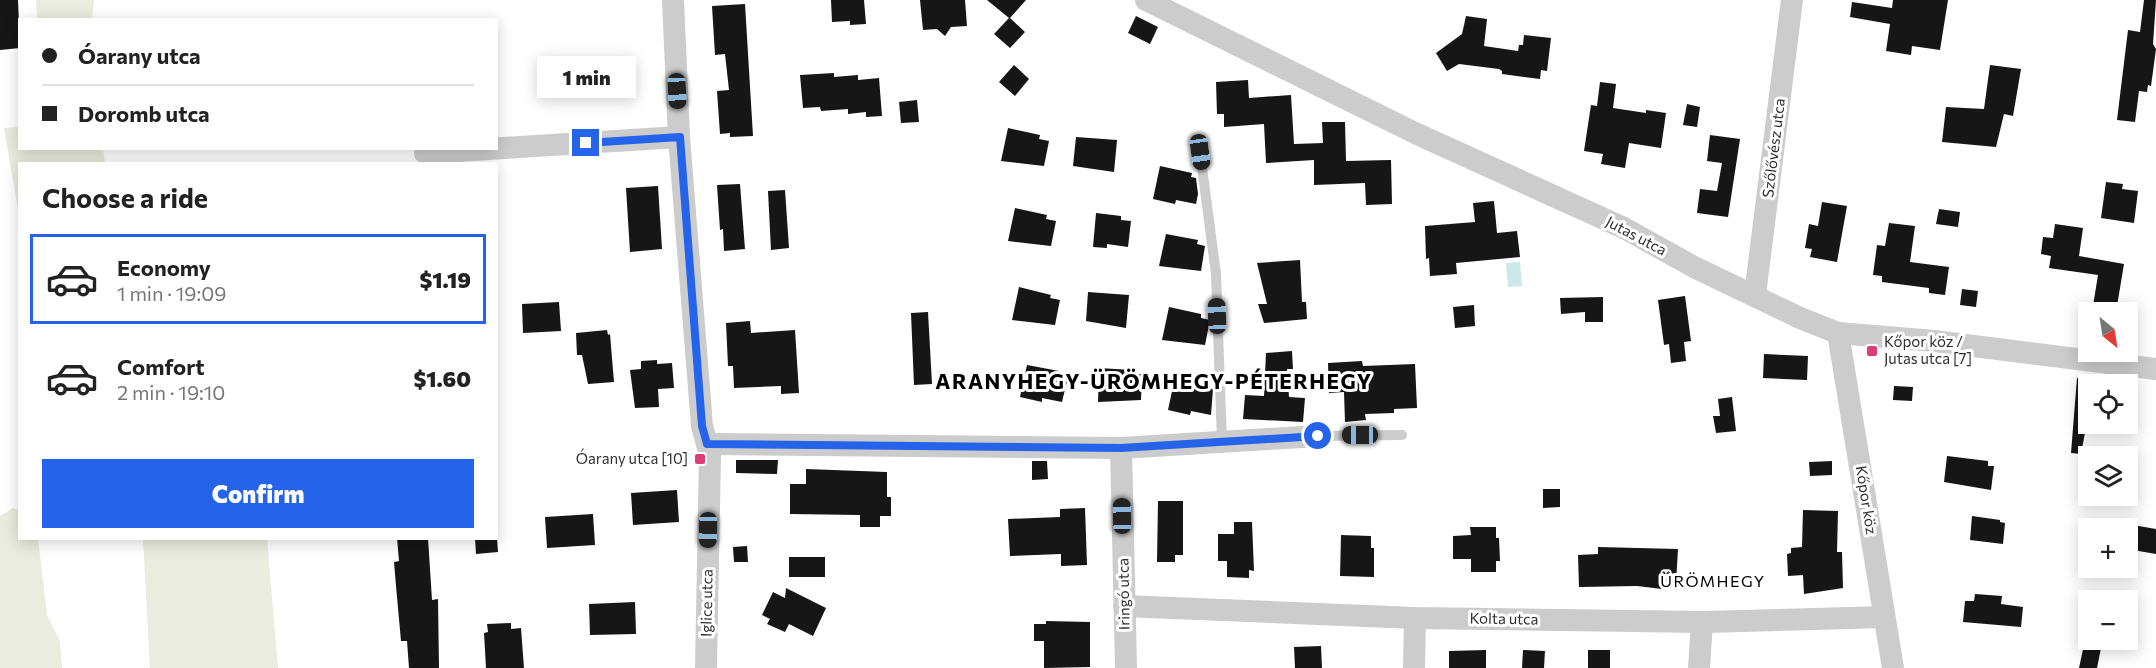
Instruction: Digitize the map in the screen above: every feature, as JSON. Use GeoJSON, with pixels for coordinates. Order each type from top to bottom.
{"type":"FeatureCollection","features":[{"type":"Feature","properties":{"kind":"street","name":"Iglice utca"},"geometry":{"type":"LineString","coordinates":[[673,0],[680,137],[702,426],[710,455],[706,668]]}},
{"type":"Feature","properties":{"kind":"street","name":"Jutas utca"},"geometry":{"type":"LineString","coordinates":[[1146,0],[1414,133],[1624,228],[1694,267],[1800,318],[1838,333],[1934,341],[2156,369]]}},
{"type":"Feature","properties":{"kind":"street","name":"Szőlővész utca"},"geometry":{"type":"LineString","coordinates":[[1755,295],[1792,0]]}},
{"type":"Feature","properties":{"kind":"street"},"geometry":{"type":"LineString","coordinates":[[498,148],[680,137]]}},
{"type":"Feature","properties":{"kind":"street"},"geometry":{"type":"LineString","coordinates":[[425,153],[473,150]]}},
{"type":"Feature","properties":{"kind":"street","name":"Kőpor köz"},"geometry":{"type":"LineString","coordinates":[[1838,333],[1893,668]]}},
{"type":"Feature","properties":{"kind":"street"},"geometry":{"type":"LineString","coordinates":[[707,444],[1121,448],[1318,436]]}},
{"type":"Feature","properties":{"kind":"street","name":"Iringó utca"},"geometry":{"type":"LineString","coordinates":[[1121,448],[1126,668]]}},
{"type":"Feature","properties":{"kind":"street","name":"Kolta utca"},"geometry":{"type":"LineString","coordinates":[[1124,606],[1415,618],[1702,622],[1884,617]]}},
{"type":"Feature","properties":{"kind":"street"},"geometry":{"type":"LineString","coordinates":[[1414,668],[1415,618]]}},
{"type":"Feature","properties":{"kind":"street"},"geometry":{"type":"LineString","coordinates":[[1699,668],[1702,622]]}},
{"type":"Feature","properties":{"kind":"lane"},"geometry":{"type":"LineString","coordinates":[[1200,152],[1216,274],[1222,442]]}},
{"type":"Feature","properties":{"kind":"lane"},"geometry":{"type":"LineString","coordinates":[[1318,436],[1402,435]]}},
{"type":"Feature","properties":{"kind":"shaded area"},"geometry":{"type":"Polygon","coordinates":[[[36,0],[94,0],[92,18],[37,18],[36,0]]]}},
{"type":"Feature","properties":{"kind":"shaded area"},"geometry":{"type":"Polygon","coordinates":[[[18,127],[18,150],[103,150],[105,162],[18,162],[18,209],[4,128],[18,127]]]}},
{"type":"Feature","properties":{"kind":"shaded area"},"geometry":{"type":"Polygon","coordinates":[[[13,508],[18,510],[18,540],[38,540],[47,615],[60,641],[62,668],[0,668],[0,516],[13,508]]]}},
{"type":"Feature","properties":{"kind":"shaded area"},"geometry":{"type":"Polygon","coordinates":[[[143,540],[267,540],[278,668],[150,668],[143,540]]]}},
{"type":"Feature","properties":{"kind":"water"},"geometry":{"type":"Polygon","coordinates":[[[1520,262],[1522,286],[1508,287],[1506,263],[1520,262]]]}},
{"type":"Feature","properties":{"kind":"building"},"geometry":{"type":"Polygon","coordinates":[[[0,0],[18,0],[18,48],[0,50],[0,0]]]}},
{"type":"Feature","properties":{"kind":"building"},"geometry":{"type":"Polygon","coordinates":[[[831,0],[864,0],[866,24],[850,25],[850,21],[832,22],[831,0]]]}},
{"type":"Feature","properties":{"kind":"building"},"geometry":{"type":"Polygon","coordinates":[[[920,0],[965,0],[967,26],[951,27],[945,36],[937,29],[923,30],[920,0]]]}},
{"type":"Feature","properties":{"kind":"building"},"geometry":{"type":"Polygon","coordinates":[[[987,0],[1026,0],[1010,18],[1025,32],[1010,48],[994,34],[1009,18],[987,0]]]}},
{"type":"Feature","properties":{"kind":"building"},"geometry":{"type":"Polygon","coordinates":[[[1893,0],[1948,0],[1940,50],[1912,46],[1911,55],[1886,51],[1890,24],[1850,17],[1852,2],[1892,8],[1893,0]]]}},
{"type":"Feature","properties":{"kind":"building"},"geometry":{"type":"Polygon","coordinates":[[[2144,0],[2156,0],[2153,44],[2156,49],[2151,86],[2148,85],[2147,92],[2139,91],[2135,122],[2117,120],[2128,30],[2140,32],[2144,0]]]}},
{"type":"Feature","properties":{"kind":"building"},"geometry":{"type":"Polygon","coordinates":[[[745,4],[753,136],[730,137],[730,133],[720,134],[717,91],[729,90],[725,54],[715,55],[712,6],[745,4]]]}},
{"type":"Feature","properties":{"kind":"building"},"geometry":{"type":"Polygon","coordinates":[[[1136,16],[1158,27],[1150,44],[1128,33],[1136,16]]]}},
{"type":"Feature","properties":{"kind":"building"},"geometry":{"type":"Polygon","coordinates":[[[1466,16],[1487,19],[1484,46],[1518,51],[1519,45],[1523,45],[1524,35],[1551,38],[1547,71],[1541,70],[1540,79],[1502,74],[1499,69],[1459,64],[1447,71],[1436,53],[1462,34],[1466,16]]]}},
{"type":"Feature","properties":{"kind":"building"},"geometry":{"type":"Polygon","coordinates":[[[1014,65],[1029,79],[1015,96],[999,82],[1014,65]]]}},
{"type":"Feature","properties":{"kind":"building"},"geometry":{"type":"Polygon","coordinates":[[[1990,65],[2021,69],[2013,116],[2004,114],[1996,147],[1942,142],[1946,107],[1984,109],[1990,65]]]}},
{"type":"Feature","properties":{"kind":"building"},"geometry":{"type":"Polygon","coordinates":[[[834,73],[834,77],[858,75],[858,80],[879,78],[882,116],[866,117],[866,112],[848,114],[848,109],[821,111],[820,107],[803,108],[800,75],[834,73]]]}},
{"type":"Feature","properties":{"kind":"building"},"geometry":{"type":"Polygon","coordinates":[[[1248,80],[1249,98],[1291,95],[1294,144],[1323,143],[1322,122],[1345,122],[1346,161],[1391,160],[1392,204],[1366,205],[1365,183],[1314,185],[1314,160],[1266,163],[1264,124],[1224,127],[1224,114],[1217,114],[1216,82],[1248,80]]]}},
{"type":"Feature","properties":{"kind":"building"},"geometry":{"type":"Polygon","coordinates":[[[1600,82],[1616,84],[1613,108],[1646,113],[1646,110],[1666,113],[1661,148],[1629,143],[1625,168],[1601,164],[1603,154],[1584,151],[1591,105],[1597,106],[1600,82]]]}},
{"type":"Feature","properties":{"kind":"building"},"geometry":{"type":"Polygon","coordinates":[[[917,100],[919,122],[901,123],[899,102],[917,100]]]}},
{"type":"Feature","properties":{"kind":"building"},"geometry":{"type":"Polygon","coordinates":[[[1687,104],[1700,107],[1697,127],[1683,125],[1687,104]]]}},
{"type":"Feature","properties":{"kind":"building"},"geometry":{"type":"Polygon","coordinates":[[[1008,128],[1040,135],[1039,139],[1049,141],[1044,166],[1001,161],[1008,128]]]}},
{"type":"Feature","properties":{"kind":"building"},"geometry":{"type":"Polygon","coordinates":[[[1710,135],[1740,139],[1728,217],[1697,213],[1700,189],[1717,191],[1722,163],[1707,161],[1710,135]]]}},
{"type":"Feature","properties":{"kind":"building"},"geometry":{"type":"Polygon","coordinates":[[[1076,137],[1117,140],[1114,172],[1073,166],[1076,137]]]}},
{"type":"Feature","properties":{"kind":"building"},"geometry":{"type":"Polygon","coordinates":[[[1160,166],[1192,173],[1191,177],[1196,178],[1198,194],[1196,204],[1176,200],[1175,204],[1153,199],[1160,166]]]}},
{"type":"Feature","properties":{"kind":"building"},"geometry":{"type":"Polygon","coordinates":[[[2106,182],[2123,184],[2122,189],[2138,191],[2134,223],[2101,218],[2106,182]]]}},
{"type":"Feature","properties":{"kind":"building"},"geometry":{"type":"Polygon","coordinates":[[[740,184],[745,249],[724,251],[717,185],[740,184]]]}},
{"type":"Feature","properties":{"kind":"building"},"geometry":{"type":"Polygon","coordinates":[[[658,186],[662,249],[630,252],[626,188],[658,186]]]}},
{"type":"Feature","properties":{"kind":"building"},"geometry":{"type":"Polygon","coordinates":[[[785,190],[789,248],[771,250],[768,191],[785,190]]]}},
{"type":"Feature","properties":{"kind":"building"},"geometry":{"type":"Polygon","coordinates":[[[1494,201],[1497,233],[1517,231],[1520,257],[1456,263],[1457,274],[1430,276],[1429,258],[1426,259],[1425,226],[1475,222],[1473,203],[1494,201]]]}},
{"type":"Feature","properties":{"kind":"building"},"geometry":{"type":"Polygon","coordinates":[[[1822,202],[1847,206],[1837,262],[1810,257],[1812,249],[1805,248],[1809,224],[1818,226],[1822,202]]]}},
{"type":"Feature","properties":{"kind":"building"},"geometry":{"type":"Polygon","coordinates":[[[1015,208],[1047,215],[1046,219],[1056,221],[1051,246],[1008,241],[1015,208]]]}},
{"type":"Feature","properties":{"kind":"building"},"geometry":{"type":"Polygon","coordinates":[[[1939,209],[1960,212],[1958,227],[1936,224],[1939,209]]]}},
{"type":"Feature","properties":{"kind":"building"},"geometry":{"type":"Polygon","coordinates":[[[1096,213],[1121,216],[1121,220],[1131,221],[1128,247],[1107,244],[1107,248],[1093,247],[1096,213]]]}},
{"type":"Feature","properties":{"kind":"building"},"geometry":{"type":"Polygon","coordinates":[[[1889,223],[1915,226],[1910,262],[1949,267],[1945,295],[1929,293],[1929,288],[1882,282],[1882,276],[1873,275],[1877,245],[1885,246],[1889,223]]]}},
{"type":"Feature","properties":{"kind":"building"},"geometry":{"type":"Polygon","coordinates":[[[2055,224],[2083,228],[2079,256],[2124,264],[2118,302],[2094,302],[2098,275],[2049,268],[2051,256],[2041,254],[2043,237],[2053,238],[2055,224]]]}},
{"type":"Feature","properties":{"kind":"building"},"geometry":{"type":"Polygon","coordinates":[[[1166,234],[1198,240],[1197,244],[1205,246],[1201,271],[1159,266],[1166,234]]]}},
{"type":"Feature","properties":{"kind":"building"},"geometry":{"type":"Polygon","coordinates":[[[1300,260],[1302,302],[1306,302],[1307,319],[1264,323],[1258,304],[1267,304],[1257,263],[1300,260]]]}},
{"type":"Feature","properties":{"kind":"building"},"geometry":{"type":"Polygon","coordinates":[[[1019,287],[1051,295],[1050,298],[1060,300],[1055,325],[1012,320],[1019,287]]]}},
{"type":"Feature","properties":{"kind":"building"},"geometry":{"type":"Polygon","coordinates":[[[1962,289],[1978,291],[1976,307],[1960,305],[1962,289]]]}},
{"type":"Feature","properties":{"kind":"building"},"geometry":{"type":"Polygon","coordinates":[[[1088,292],[1129,295],[1126,328],[1086,321],[1088,292]]]}},
{"type":"Feature","properties":{"kind":"building"},"geometry":{"type":"Polygon","coordinates":[[[1685,296],[1691,341],[1684,342],[1686,361],[1671,363],[1669,344],[1664,345],[1658,300],[1685,296]]]}},
{"type":"Feature","properties":{"kind":"building"},"geometry":{"type":"Polygon","coordinates":[[[1603,297],[1603,322],[1585,322],[1585,312],[1561,314],[1560,298],[1603,297]]]}},
{"type":"Feature","properties":{"kind":"building"},"geometry":{"type":"Polygon","coordinates":[[[559,302],[561,331],[523,333],[522,304],[559,302]]]}},
{"type":"Feature","properties":{"kind":"building"},"geometry":{"type":"Polygon","coordinates":[[[1474,305],[1475,326],[1455,328],[1453,307],[1474,305]]]}},
{"type":"Feature","properties":{"kind":"building"},"geometry":{"type":"Polygon","coordinates":[[[1169,307],[1201,314],[1201,318],[1210,320],[1205,345],[1162,340],[1169,307]]]}},
{"type":"Feature","properties":{"kind":"building"},"geometry":{"type":"Polygon","coordinates":[[[928,312],[932,384],[914,385],[911,313],[928,312]]]}},
{"type":"Feature","properties":{"kind":"building"},"geometry":{"type":"Polygon","coordinates":[[[750,321],[751,333],[795,330],[799,393],[781,394],[781,386],[734,388],[733,366],[728,366],[726,323],[750,321]]]}},
{"type":"Feature","properties":{"kind":"building"},"geometry":{"type":"Polygon","coordinates":[[[607,330],[608,335],[610,334],[614,382],[588,384],[582,355],[577,355],[576,333],[607,330]]]}},
{"type":"Feature","properties":{"kind":"building"},"geometry":{"type":"Polygon","coordinates":[[[1292,351],[1293,369],[1287,369],[1289,397],[1305,398],[1303,422],[1243,419],[1245,395],[1264,396],[1266,353],[1292,351]]]}},
{"type":"Feature","properties":{"kind":"building"},"geometry":{"type":"Polygon","coordinates":[[[1764,354],[1808,356],[1807,380],[1763,378],[1764,354]]]}},
{"type":"Feature","properties":{"kind":"building"},"geometry":{"type":"Polygon","coordinates":[[[657,360],[657,364],[672,363],[674,388],[658,389],[659,407],[635,408],[630,370],[641,369],[641,361],[657,360]]]}},
{"type":"Feature","properties":{"kind":"building"},"geometry":{"type":"Polygon","coordinates":[[[1362,361],[1363,366],[1415,364],[1417,408],[1394,409],[1394,413],[1365,414],[1366,420],[1345,422],[1344,392],[1329,393],[1328,363],[1362,361]]]}},
{"type":"Feature","properties":{"kind":"building"},"geometry":{"type":"Polygon","coordinates":[[[1027,365],[1059,371],[1058,375],[1068,377],[1062,402],[1042,398],[1042,402],[1020,397],[1027,365]]]}},
{"type":"Feature","properties":{"kind":"building"},"geometry":{"type":"Polygon","coordinates":[[[1099,368],[1132,370],[1132,374],[1142,374],[1141,400],[1098,402],[1099,368]]]}},
{"type":"Feature","properties":{"kind":"building"},"geometry":{"type":"Polygon","coordinates":[[[1175,377],[1207,384],[1206,388],[1213,389],[1211,415],[1191,411],[1190,415],[1168,410],[1175,377]]]}},
{"type":"Feature","properties":{"kind":"building"},"geometry":{"type":"Polygon","coordinates":[[[2077,378],[2078,434],[2085,434],[2083,446],[2078,446],[2078,454],[2071,453],[2077,378]]]}},
{"type":"Feature","properties":{"kind":"building"},"geometry":{"type":"Polygon","coordinates":[[[1894,386],[1913,387],[1912,401],[1893,400],[1894,386]]]}},
{"type":"Feature","properties":{"kind":"building"},"geometry":{"type":"Polygon","coordinates":[[[1732,397],[1736,431],[1716,433],[1713,416],[1720,416],[1718,399],[1732,397]]]}},
{"type":"Feature","properties":{"kind":"building"},"geometry":{"type":"Polygon","coordinates":[[[1947,456],[1988,461],[1988,466],[1994,466],[1991,490],[1944,482],[1947,456]]]}},
{"type":"Feature","properties":{"kind":"building"},"geometry":{"type":"Polygon","coordinates":[[[736,460],[778,460],[777,474],[736,473],[736,460]]]}},
{"type":"Feature","properties":{"kind":"building"},"geometry":{"type":"Polygon","coordinates":[[[1032,461],[1047,461],[1048,479],[1032,480],[1032,461]]]}},
{"type":"Feature","properties":{"kind":"building"},"geometry":{"type":"Polygon","coordinates":[[[1832,461],[1832,475],[1810,476],[1809,462],[1832,461]]]}},
{"type":"Feature","properties":{"kind":"building"},"geometry":{"type":"Polygon","coordinates":[[[806,469],[887,472],[887,497],[891,497],[891,516],[880,516],[880,527],[860,527],[860,515],[790,514],[790,484],[806,484],[806,469]]]}},
{"type":"Feature","properties":{"kind":"building"},"geometry":{"type":"Polygon","coordinates":[[[1543,489],[1560,489],[1560,507],[1543,508],[1543,489]]]}},
{"type":"Feature","properties":{"kind":"building"},"geometry":{"type":"Polygon","coordinates":[[[677,490],[679,522],[633,525],[631,493],[677,490]]]}},
{"type":"Feature","properties":{"kind":"building"},"geometry":{"type":"Polygon","coordinates":[[[1158,501],[1183,501],[1183,555],[1175,555],[1175,562],[1157,562],[1158,501]]]}},
{"type":"Feature","properties":{"kind":"building"},"geometry":{"type":"Polygon","coordinates":[[[1085,508],[1087,565],[1061,566],[1061,554],[1010,556],[1008,519],[1060,517],[1060,509],[1085,508]]]}},
{"type":"Feature","properties":{"kind":"building"},"geometry":{"type":"Polygon","coordinates":[[[1803,510],[1838,511],[1837,552],[1842,552],[1843,588],[1804,594],[1803,575],[1788,576],[1787,554],[1791,553],[1791,548],[1802,547],[1803,510]]]}},
{"type":"Feature","properties":{"kind":"building"},"geometry":{"type":"Polygon","coordinates":[[[593,514],[595,545],[547,548],[545,517],[593,514]]]}},
{"type":"Feature","properties":{"kind":"building"},"geometry":{"type":"Polygon","coordinates":[[[1972,516],[2000,520],[2005,523],[2003,544],[1970,540],[1972,516]]]}},
{"type":"Feature","properties":{"kind":"building"},"geometry":{"type":"Polygon","coordinates":[[[1234,522],[1252,522],[1254,571],[1249,570],[1249,578],[1227,577],[1227,561],[1218,561],[1218,534],[1234,534],[1234,522]]]}},
{"type":"Feature","properties":{"kind":"building"},"geometry":{"type":"Polygon","coordinates":[[[2138,526],[2156,529],[2156,554],[2138,551],[2138,526]]]}},
{"type":"Feature","properties":{"kind":"building"},"geometry":{"type":"Polygon","coordinates":[[[1470,527],[1496,527],[1500,561],[1496,561],[1496,572],[1471,572],[1471,559],[1453,559],[1453,536],[1471,535],[1470,527]]]}},
{"type":"Feature","properties":{"kind":"building"},"geometry":{"type":"Polygon","coordinates":[[[1341,535],[1371,536],[1371,548],[1374,548],[1374,577],[1340,576],[1341,535]]]}},
{"type":"Feature","properties":{"kind":"building"},"geometry":{"type":"Polygon","coordinates":[[[397,540],[428,540],[432,600],[438,599],[439,668],[409,668],[407,641],[401,641],[394,562],[399,561],[397,540]]]}},
{"type":"Feature","properties":{"kind":"building"},"geometry":{"type":"Polygon","coordinates":[[[475,540],[497,540],[498,552],[476,554],[475,540]]]}},
{"type":"Feature","properties":{"kind":"building"},"geometry":{"type":"Polygon","coordinates":[[[747,546],[748,562],[734,562],[733,547],[747,546]]]}},
{"type":"Feature","properties":{"kind":"building"},"geometry":{"type":"Polygon","coordinates":[[[1598,547],[1678,549],[1676,583],[1662,582],[1662,589],[1637,586],[1579,587],[1578,555],[1598,554],[1598,547]]]}},
{"type":"Feature","properties":{"kind":"building"},"geometry":{"type":"Polygon","coordinates":[[[789,557],[825,557],[825,577],[789,577],[789,557]]]}},
{"type":"Feature","properties":{"kind":"building"},"geometry":{"type":"Polygon","coordinates":[[[786,588],[826,608],[813,636],[789,624],[785,632],[767,624],[770,619],[762,615],[773,592],[785,598],[786,588]]]}},
{"type":"Feature","properties":{"kind":"building"},"geometry":{"type":"Polygon","coordinates":[[[1975,594],[2002,596],[2001,604],[2023,607],[2021,627],[1963,622],[1965,601],[1974,601],[1975,594]]]}},
{"type":"Feature","properties":{"kind":"building"},"geometry":{"type":"Polygon","coordinates":[[[635,602],[636,634],[590,635],[589,604],[635,602]]]}},
{"type":"Feature","properties":{"kind":"building"},"geometry":{"type":"Polygon","coordinates":[[[1046,621],[1090,622],[1090,667],[1044,668],[1044,641],[1034,641],[1034,624],[1046,624],[1046,621]]]}},
{"type":"Feature","properties":{"kind":"building"},"geometry":{"type":"Polygon","coordinates":[[[511,623],[511,629],[521,628],[524,668],[486,668],[484,633],[488,632],[487,624],[511,623]]]}},
{"type":"Feature","properties":{"kind":"building"},"geometry":{"type":"Polygon","coordinates":[[[1321,646],[1322,668],[1295,668],[1294,647],[1321,646]]]}},
{"type":"Feature","properties":{"kind":"building"},"geometry":{"type":"Polygon","coordinates":[[[1486,650],[1486,668],[1449,668],[1449,651],[1486,650]]]}},
{"type":"Feature","properties":{"kind":"building"},"geometry":{"type":"Polygon","coordinates":[[[1523,650],[1545,651],[1544,668],[1522,668],[1523,650]]]}},
{"type":"Feature","properties":{"kind":"building"},"geometry":{"type":"Polygon","coordinates":[[[1588,650],[1610,650],[1610,668],[1588,668],[1588,650]]]}},
{"type":"Feature","properties":{"kind":"building"},"geometry":{"type":"Polygon","coordinates":[[[2083,650],[2101,650],[2097,668],[2079,668],[2083,650]]]}},
{"type":"Feature","properties":{"kind":"place","name":"Kőpor köz / Jutas utca [7]"},"geometry":{"type":"Point","coordinates":[1872,351]}},
{"type":"Feature","properties":{"kind":"place","name":"Óarany utca [10]"},"geometry":{"type":"Point","coordinates":[700,459]}},
{"type":"Feature","properties":{"kind":"district","name":"ARANYHEGY-ÜRÖMHEGY-PÉTERHEGY"},"geometry":{"type":"Point","coordinates":[1154,382]}},
{"type":"Feature","properties":{"kind":"district","name":"ÜRÖMHEGY"},"geometry":{"type":"Point","coordinates":[1713,581]}},
{"type":"Feature","properties":{"kind":"route"},"geometry":{"type":"LineString","coordinates":[[586,143],[680,137],[702,426],[707,444],[1121,448],[1318,436]]}}]}
